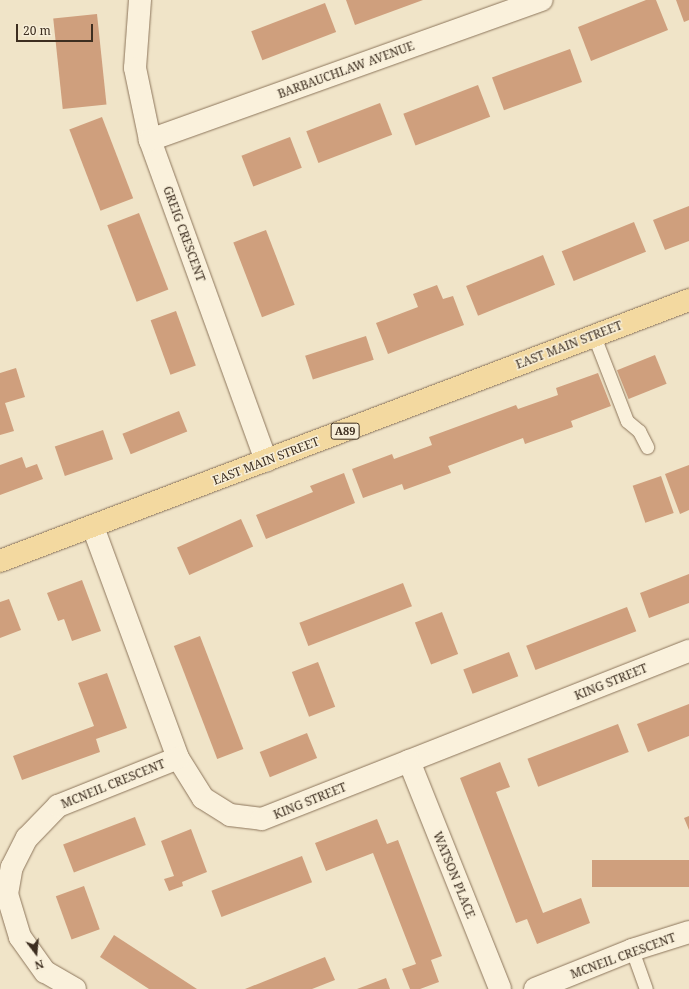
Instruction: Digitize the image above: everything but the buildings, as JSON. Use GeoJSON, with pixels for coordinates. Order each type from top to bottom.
{"type":"FeatureCollection","features":[{"type":"Feature","properties":{"kind":"main road","name":"EAST MAIN STREET"},"geometry":{"type":"LineString","coordinates":[[0,561],[689,300]]}},
{"type":"Feature","properties":{"kind":"street","name":"GREIG CRESCENT"},"geometry":{"type":"LineString","coordinates":[[140,0],[135,68],[150,140],[266,461]]}},
{"type":"Feature","properties":{"kind":"street","name":"BARBAUCHLAW AVENUE"},"geometry":{"type":"LineString","coordinates":[[150,140],[542,0]]}},
{"type":"Feature","properties":{"kind":"street","name":"KING STREET"},"geometry":{"type":"LineString","coordinates":[[93,527],[178,758],[203,798],[230,815],[262,819],[689,651]]}},
{"type":"Feature","properties":{"kind":"street","name":"MCNEIL CRESCENT"},"geometry":{"type":"LineString","coordinates":[[75,989],[45,972],[20,937],[6,911],[12,867],[27,838],[58,806],[178,758]]}},
{"type":"Feature","properties":{"kind":"street","name":"WATSON PLACE"},"geometry":{"type":"LineString","coordinates":[[409,761],[500,989]]}},
{"type":"Feature","properties":{"kind":"street","name":"MCNEIL CRESCENT"},"geometry":{"type":"LineString","coordinates":[[535,989],[632,950],[689,932]]}},
{"type":"Feature","properties":{"kind":"lane"},"geometry":{"type":"LineString","coordinates":[[594,336],[627,421],[639,431],[647,447]]}},
{"type":"Feature","properties":{"kind":"lane"},"geometry":{"type":"LineString","coordinates":[[632,950],[646,989]]}}]}
